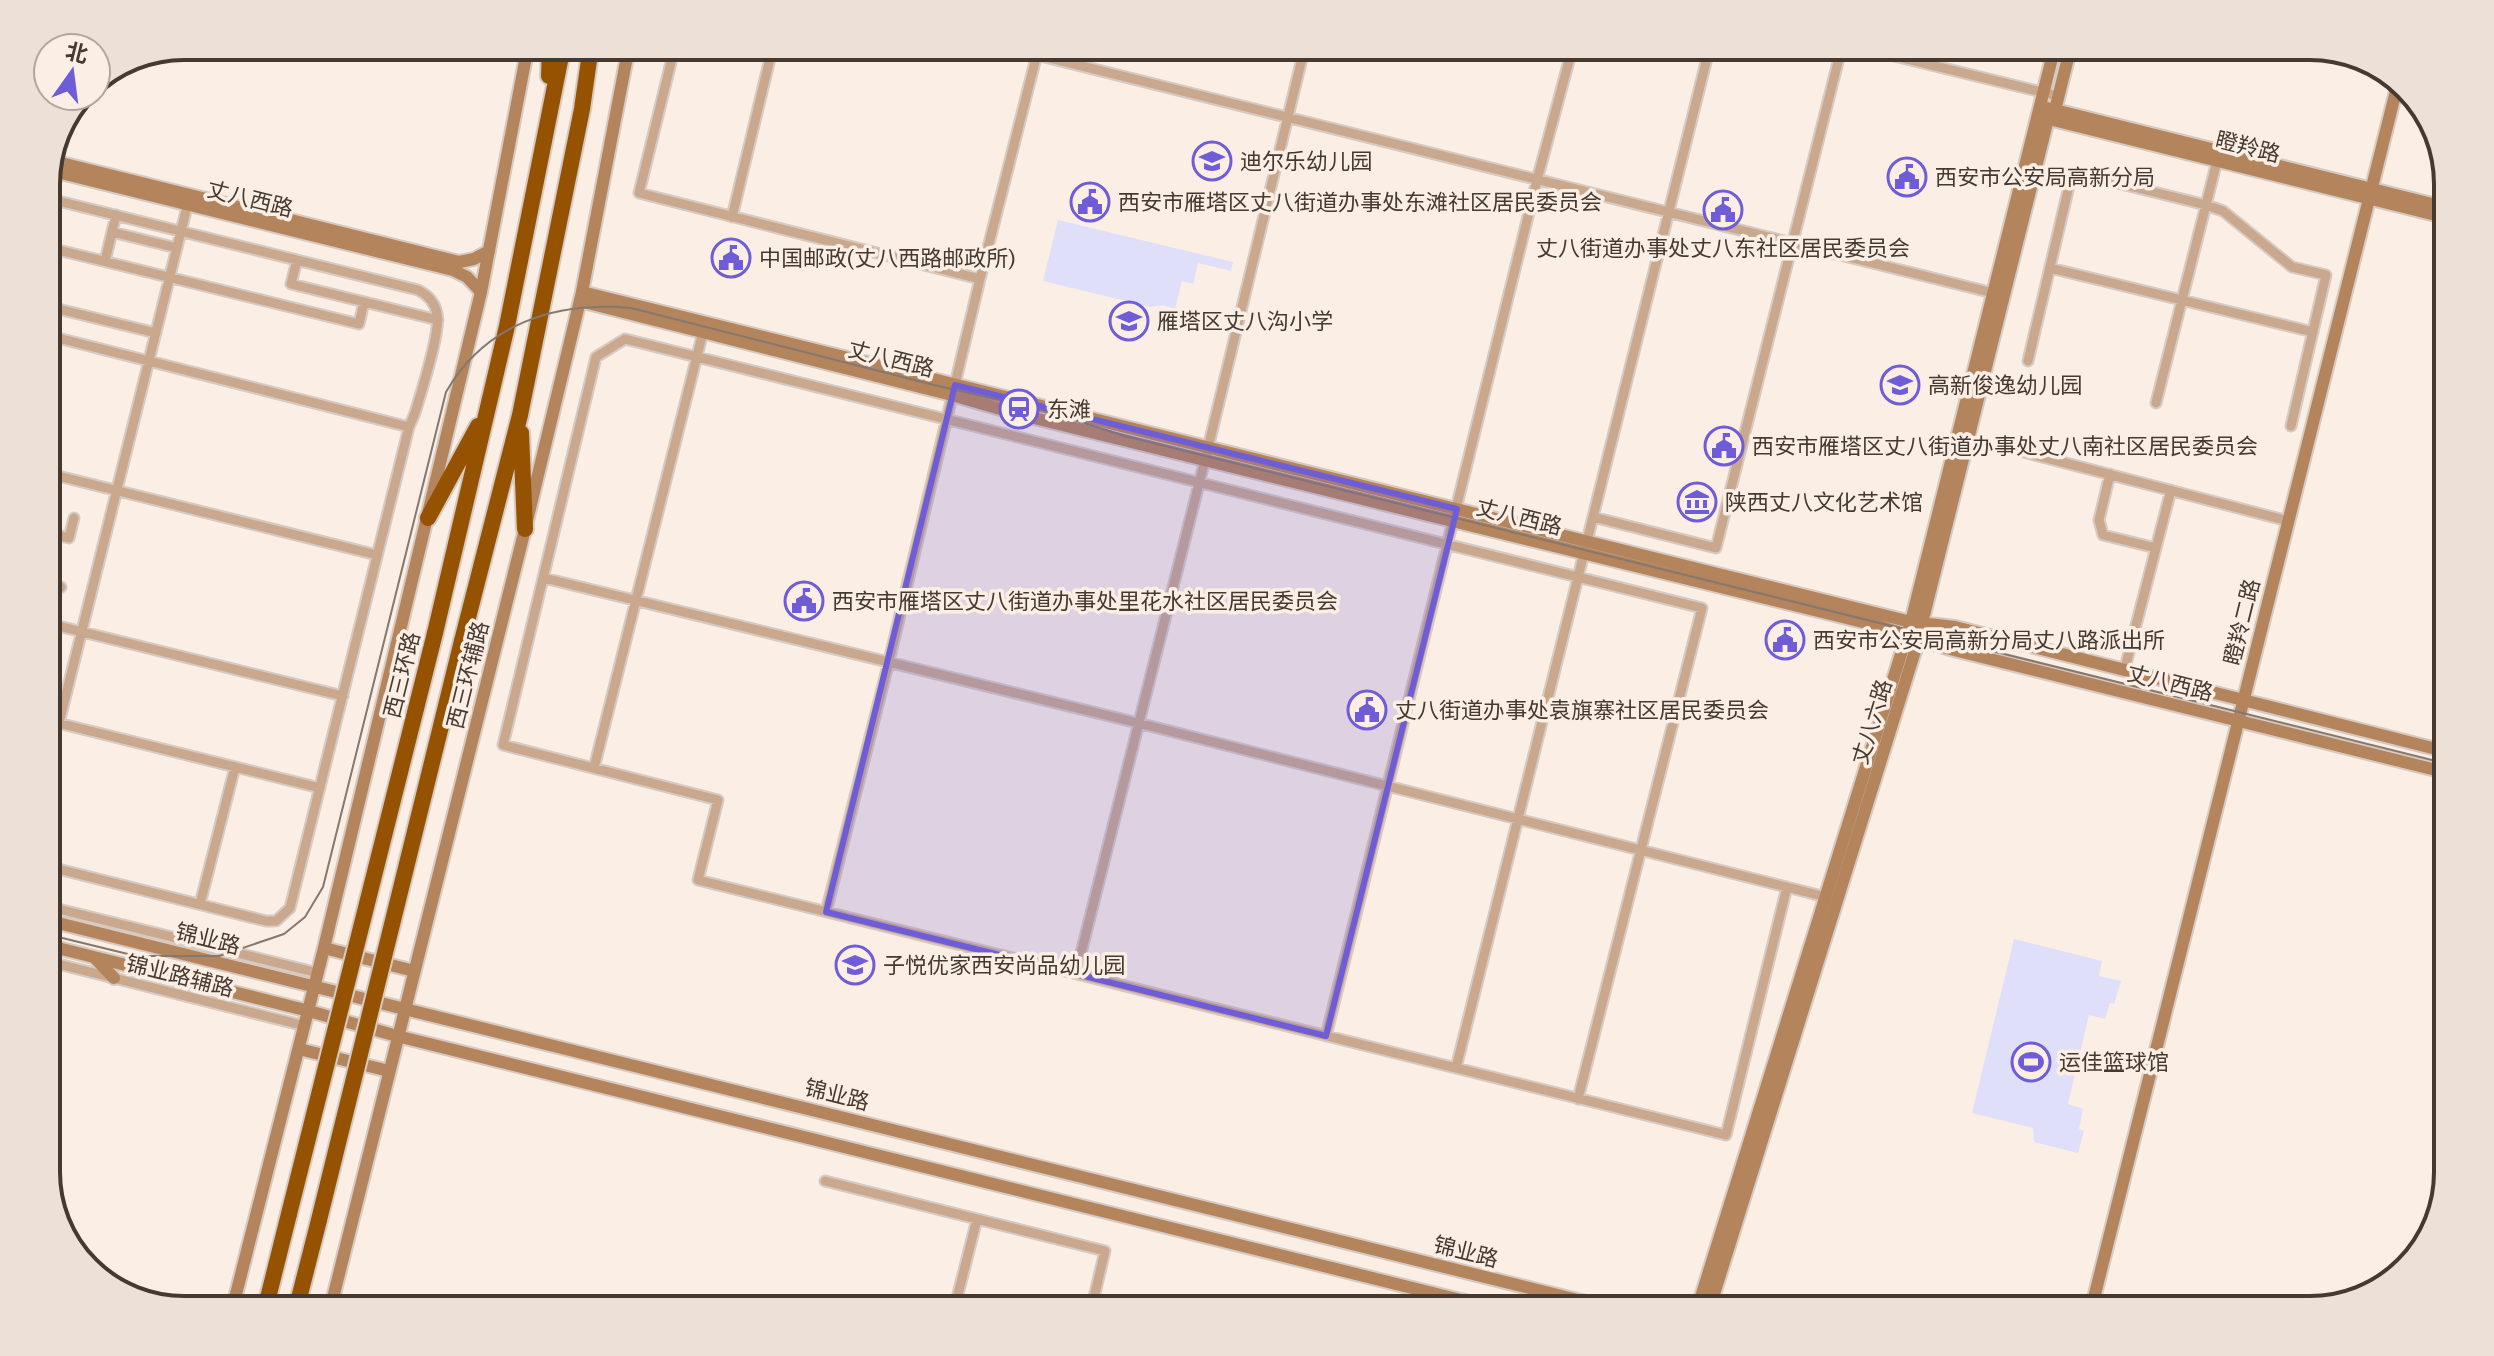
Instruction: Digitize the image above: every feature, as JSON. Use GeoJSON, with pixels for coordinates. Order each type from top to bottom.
{"type":"FeatureCollection","features":[{"type":"Feature","properties":{"kind":"highway"},"geometry":{"type":"LineString","coordinates":[[546,135],[549,60]]}},
{"type":"Feature","properties":{"kind":"highway","name":"西三环路"},"geometry":{"type":"LineString","coordinates":[[268,1296],[489,408],[560,60]]}},
{"type":"Feature","properties":{"kind":"highway"},"geometry":{"type":"LineString","coordinates":[[300,1296],[520,415],[582,109],[589,60]]}},
{"type":"Feature","properties":{"kind":"highway"},"geometry":{"type":"LineString","coordinates":[[582,109],[599,60]]}},
{"type":"Feature","properties":{"kind":"highway"},"geometry":{"type":"LineString","coordinates":[[428,518],[489,408]]}},
{"type":"Feature","properties":{"kind":"highway"},"geometry":{"type":"LineString","coordinates":[[520,415],[525,529]]}},
{"type":"Feature","properties":{"kind":"main road"},"geometry":{"type":"LineString","coordinates":[[236,1296],[309,1011],[481,292],[525,60]]}},
{"type":"Feature","properties":{"kind":"main road","name":"西三环辅路"},"geometry":{"type":"LineString","coordinates":[[333,1296],[581,297],[626,60]]}},
{"type":"Feature","properties":{"kind":"main road","name":"丈八六路"},"geometry":{"type":"LineString","coordinates":[[1713,1296],[1915,630],[2045,113],[2044,93],[2052,60]]}},
{"type":"Feature","properties":{"kind":"main road","name":"丈八六路"},"geometry":{"type":"LineString","coordinates":[[1701,1296],[1826,897],[1915,630],[1993,293],[2045,113],[2058,96],[2067,60]]}},
{"type":"Feature","properties":{"kind":"main road","name":"瞪羚二路"},"geometry":{"type":"LineString","coordinates":[[2094,1296],[2395,94]]}},
{"type":"Feature","properties":{"kind":"main road","name":"瞪羚路"},"geometry":{"type":"LineString","coordinates":[[2045,113],[2370,193],[2434,214]]}},
{"type":"Feature","properties":{"kind":"main road","name":"瞪羚路"},"geometry":{"type":"LineString","coordinates":[[2045,113],[2217,161],[2434,205]]}},
{"type":"Feature","properties":{"kind":"main road","name":"丈八西路"},"geometry":{"type":"LineString","coordinates":[[62,164],[453,270],[467,277],[481,292]]}},
{"type":"Feature","properties":{"kind":"main road","name":"丈八西路"},"geometry":{"type":"LineString","coordinates":[[61,172],[459,262],[489,251]]}},
{"type":"Feature","properties":{"kind":"main road","name":"丈八西路"},"geometry":{"type":"LineString","coordinates":[[581,297],[703,332],[954,390]]}},
{"type":"Feature","properties":{"kind":"main road","name":"丈八西路"},"geometry":{"type":"LineString","coordinates":[[581,297],[954,390],[1018,414],[1206,454],[1915,630],[2238,720],[2434,769]]}},
{"type":"Feature","properties":{"kind":"main road","name":"丈八西路"},"geometry":{"type":"LineString","coordinates":[[1915,630],[1955,627],[2434,749]]}},
{"type":"Feature","properties":{"kind":"main road","name":"锦业路"},"geometry":{"type":"LineString","coordinates":[[60,923],[316,980],[405,1008],[1562,1296]]}},
{"type":"Feature","properties":{"kind":"main road","name":"锦业路"},"geometry":{"type":"LineString","coordinates":[[60,948],[397,1036],[1445,1296]]}},
{"type":"Feature","properties":{"kind":"main road"},"geometry":{"type":"LineString","coordinates":[[324,948],[414,971]]}},
{"type":"Feature","properties":{"kind":"main road"},"geometry":{"type":"LineString","coordinates":[[94,957],[114,978]]}},
{"type":"Feature","properties":{"kind":"main road"},"geometry":{"type":"LineString","coordinates":[[299,1049],[389,1071]]}},
{"type":"Feature","properties":{"kind":"street"},"geometry":{"type":"LineString","coordinates":[[672,60],[639,193],[980,279]]}},
{"type":"Feature","properties":{"kind":"street"},"geometry":{"type":"LineString","coordinates":[[732,217],[770,60]]}},
{"type":"Feature","properties":{"kind":"street"},"geometry":{"type":"LineString","coordinates":[[826,912],[1035,60]]}},
{"type":"Feature","properties":{"kind":"street"},"geometry":{"type":"LineString","coordinates":[[1075,60],[1287,117],[1993,293]]}},
{"type":"Feature","properties":{"kind":"street"},"geometry":{"type":"LineString","coordinates":[[1076,973],[1301,60]]}},
{"type":"Feature","properties":{"kind":"street"},"geometry":{"type":"LineString","coordinates":[[1326,1036],[1569,60]]}},
{"type":"Feature","properties":{"kind":"street"},"geometry":{"type":"LineString","coordinates":[[1456,1068],[1706,60]]}},
{"type":"Feature","properties":{"kind":"street"},"geometry":{"type":"LineString","coordinates":[[1593,517],[1716,548],[1838,60]]}},
{"type":"Feature","properties":{"kind":"street"},"geometry":{"type":"LineString","coordinates":[[1910,60],[2058,96]]}},
{"type":"Feature","properties":{"kind":"street"},"geometry":{"type":"LineString","coordinates":[[2156,403],[2217,161]]}},
{"type":"Feature","properties":{"kind":"street"},"geometry":{"type":"LineString","coordinates":[[2028,361],[2069,186],[2085,175],[2223,211],[2292,267],[2326,275],[2291,426]]}},
{"type":"Feature","properties":{"kind":"street"},"geometry":{"type":"LineString","coordinates":[[60,719],[189,200]]}},
{"type":"Feature","properties":{"kind":"street"},"geometry":{"type":"LineString","coordinates":[[60,201],[418,290],[428,295],[438,320],[290,908],[276,921],[266,921],[60,869]]}},
{"type":"Feature","properties":{"kind":"street"},"geometry":{"type":"LineString","coordinates":[[105,261],[116,215]]}},
{"type":"Feature","properties":{"kind":"street"},"geometry":{"type":"LineString","coordinates":[[112,232],[177,248]]}},
{"type":"Feature","properties":{"kind":"street"},"geometry":{"type":"LineString","coordinates":[[60,250],[359,324],[364,302]]}},
{"type":"Feature","properties":{"kind":"street"},"geometry":{"type":"LineString","coordinates":[[297,260],[291,284],[438,320]]}},
{"type":"Feature","properties":{"kind":"street"},"geometry":{"type":"LineString","coordinates":[[2050,268],[2313,332]]}},
{"type":"Feature","properties":{"kind":"street"},"geometry":{"type":"LineString","coordinates":[[60,309],[156,333]]}},
{"type":"Feature","properties":{"kind":"street"},"geometry":{"type":"LineString","coordinates":[[594,768],[703,332]]}},
{"type":"Feature","properties":{"kind":"street"},"geometry":{"type":"LineString","coordinates":[[60,339],[409,427]]}},
{"type":"Feature","properties":{"kind":"street"},"geometry":{"type":"LineString","coordinates":[[1578,1099],[1702,608],[625,339],[596,357],[503,745],[718,800],[698,880],[1076,973],[1578,1099],[1726,1135],[1787,887]]}},
{"type":"Feature","properties":{"kind":"street"},"geometry":{"type":"LineString","coordinates":[[2008,448],[2288,521]]}},
{"type":"Feature","properties":{"kind":"street"},"geometry":{"type":"LineString","coordinates":[[2110,474],[2099,520],[2103,535],[2156,548]]}},
{"type":"Feature","properties":{"kind":"street"},"geometry":{"type":"LineString","coordinates":[[60,477],[377,555]]}},
{"type":"Feature","properties":{"kind":"street"},"geometry":{"type":"LineString","coordinates":[[2126,664],[2171,490]]}},
{"type":"Feature","properties":{"kind":"street"},"geometry":{"type":"LineString","coordinates":[[60,536],[69,538],[74,518]]}},
{"type":"Feature","properties":{"kind":"street"},"geometry":{"type":"LineString","coordinates":[[544,578],[889,661],[1826,897]]}},
{"type":"Feature","properties":{"kind":"street"},"geometry":{"type":"LineString","coordinates":[[60,627],[343,696]]}},
{"type":"Feature","properties":{"kind":"street"},"geometry":{"type":"LineString","coordinates":[[60,723],[320,788]]}},
{"type":"Feature","properties":{"kind":"street"},"geometry":{"type":"LineString","coordinates":[[200,904],[235,767]]}},
{"type":"Feature","properties":{"kind":"street","name":"锦业路辅路"},"geometry":{"type":"LineString","coordinates":[[60,910],[316,980]]}},
{"type":"Feature","properties":{"kind":"street","name":"锦业路辅路"},"geometry":{"type":"LineString","coordinates":[[60,964],[305,1026]]}},
{"type":"Feature","properties":{"kind":"street"},"geometry":{"type":"LineString","coordinates":[[825,1181],[1105,1251],[1094,1296]]}},
{"type":"Feature","properties":{"kind":"street"},"geometry":{"type":"LineString","coordinates":[[958,1296],[977,1219]]}},
{"type":"Feature","properties":{"kind":"highlighted area"},"geometry":{"type":"Polygon","coordinates":[[[955,385],[1457,509],[1326,1036],[826,912],[955,385]]]}},
{"type":"Feature","properties":{"kind":"shaded area"},"geometry":{"type":"Polygon","coordinates":[[[1058,220],[1233,262],[1231,271],[1198,263],[1193,284],[1182,281],[1175,309],[1163,305],[1151,307],[1043,281],[1058,220]]]}},
{"type":"Feature","properties":{"kind":"shaded area","name":"运佳篮球馆"},"geometry":{"type":"Polygon","coordinates":[[[2014,939],[2102,961],[2099,976],[2121,981],[2114,1004],[2110,1003],[2105,1019],[2089,1015],[2068,1104],[2083,1109],[2079,1129],[2084,1131],[2078,1153],[2034,1142],[2033,1128],[1972,1113],[2014,939]]]}},
{"type":"Feature","properties":{"kind":"tram line"},"geometry":{"type":"LineString","coordinates":[[60,937],[136,956],[219,956],[284,934],[305,917],[323,887],[446,392],[481,349],[502,334],[525,322],[576,309],[631,308],[1040,409],[1125,436],[2434,761]]}},
{"type":"Feature","properties":{"kind":"place","name":"迪尔乐幼儿园"},"geometry":{"type":"Point","coordinates":[1212,161]}},
{"type":"Feature","properties":{"kind":"place","name":"西安市公安局高新分局"},"geometry":{"type":"Point","coordinates":[1907,177]}},
{"type":"Feature","properties":{"kind":"place","name":"西安市雁塔区丈八街道办事处东滩社区居民委员会"},"geometry":{"type":"Point","coordinates":[1090,202]}},
{"type":"Feature","properties":{"kind":"place","name":"丈八街道办事处丈八东社区居民委员会"},"geometry":{"type":"Point","coordinates":[1723,210]}},
{"type":"Feature","properties":{"kind":"place","name":"中国邮政(丈八西路邮政所)"},"geometry":{"type":"Point","coordinates":[731,258]}},
{"type":"Feature","properties":{"kind":"place","name":"雁塔区丈八沟小学"},"geometry":{"type":"Point","coordinates":[1129,321]}},
{"type":"Feature","properties":{"kind":"place","name":"高新俊逸幼儿园"},"geometry":{"type":"Point","coordinates":[1900,385]}},
{"type":"Feature","properties":{"kind":"place","name":"东滩"},"geometry":{"type":"Point","coordinates":[1019,409]}},
{"type":"Feature","properties":{"kind":"place","name":"西安市雁塔区丈八街道办事处丈八南社区居民委员会"},"geometry":{"type":"Point","coordinates":[1724,446]}},
{"type":"Feature","properties":{"kind":"place","name":"陕西丈八文化艺术馆"},"geometry":{"type":"Point","coordinates":[1697,502]}},
{"type":"Feature","properties":{"kind":"place","name":"西安市雁塔区丈八街道办事处里花水社区居民委员会"},"geometry":{"type":"Point","coordinates":[804,601]}},
{"type":"Feature","properties":{"kind":"place","name":"西安市公安局高新分局丈八路派出所"},"geometry":{"type":"Point","coordinates":[1785,640]}},
{"type":"Feature","properties":{"kind":"place","name":"丈八街道办事处袁旗寨社区居民委员会"},"geometry":{"type":"Point","coordinates":[1367,710]}},
{"type":"Feature","properties":{"kind":"place","name":"子悦优家西安尚品幼儿园"},"geometry":{"type":"Point","coordinates":[855,965]}},
{"type":"Feature","properties":{"kind":"place","name":"运佳篮球馆"},"geometry":{"type":"Point","coordinates":[2031,1062]}}]}
